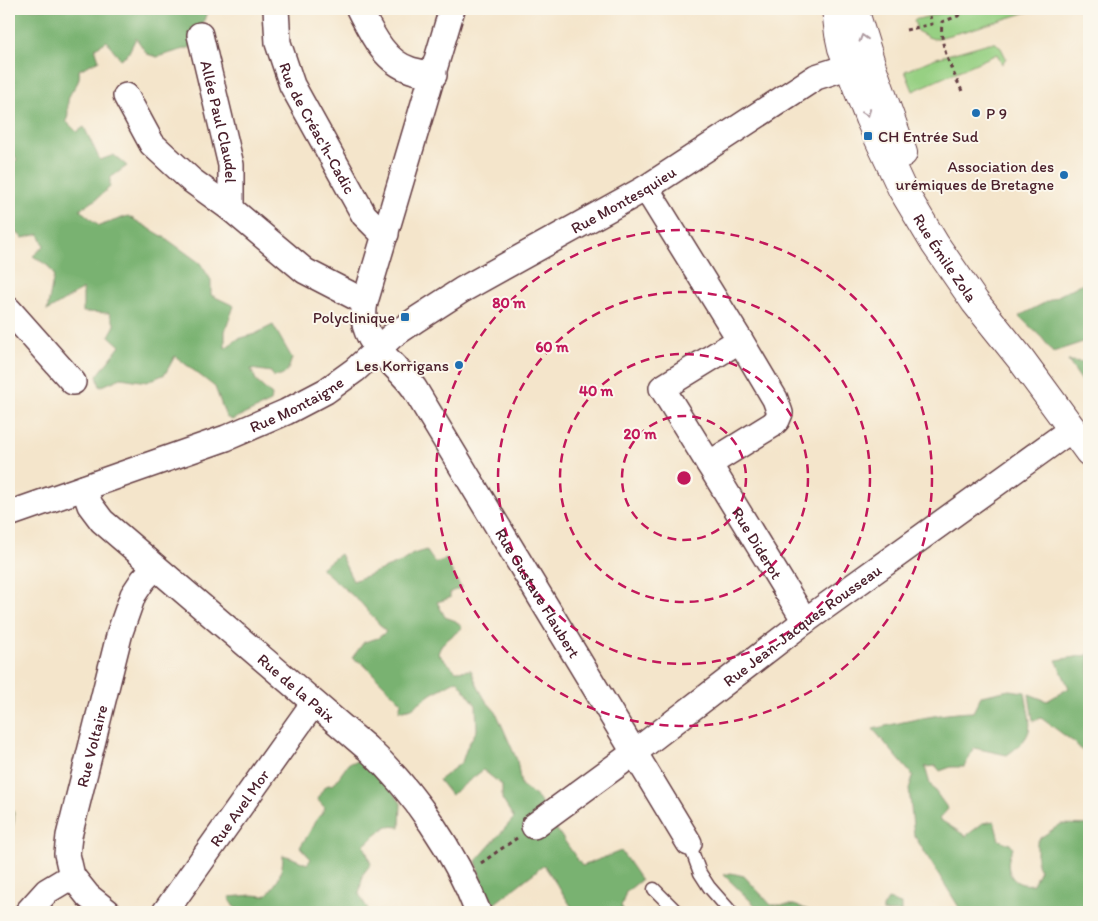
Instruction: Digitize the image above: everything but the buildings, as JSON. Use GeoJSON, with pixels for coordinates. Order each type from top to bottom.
{"type":"FeatureCollection","features":[{"type":"Feature","properties":{"kind":"street","name":"Rue de Créac'h-Cadic"},"geometry":{"type":"LineString","coordinates":[[276,9],[278,43],[292,85],[364,215],[386,234]]}},
{"type":"Feature","properties":{"kind":"street"},"geometry":{"type":"LineString","coordinates":[[359,9],[379,44],[396,62],[410,70],[434,75]]}},
{"type":"Feature","properties":{"kind":"street"},"geometry":{"type":"LineString","coordinates":[[378,348],[366,332],[363,318],[365,302],[434,75],[452,9]]}},
{"type":"Feature","properties":{"kind":"street","name":"Rue Émile Zola"},"geometry":{"type":"LineString","coordinates":[[836,9],[839,34],[861,67],[919,186],[942,226],[997,310],[1020,358],[1089,452]]}},
{"type":"Feature","properties":{"kind":"street","name":"Rue Émile Zola"},"geometry":{"type":"LineString","coordinates":[[854,9],[861,67]]}},
{"type":"Feature","properties":{"kind":"street","name":"Allée Paul Claudel"},"geometry":{"type":"LineString","coordinates":[[200,35],[231,165],[232,209]]}},
{"type":"Feature","properties":{"kind":"street","name":"Rue Montesquieu"},"geometry":{"type":"LineString","coordinates":[[378,348],[416,319],[462,290],[646,188],[816,77],[834,70],[861,67]]}},
{"type":"Feature","properties":{"kind":"street","name":"Allée Paul Claudel"},"geometry":{"type":"LineString","coordinates":[[126,96],[152,144],[191,180],[232,209],[305,271],[365,302]]}},
{"type":"Feature","properties":{"kind":"street"},"geometry":{"type":"LineString","coordinates":[[646,188],[775,398],[780,413],[772,425],[709,464]]}},
{"type":"Feature","properties":{"kind":"street"},"geometry":{"type":"LineString","coordinates":[[9,310],[73,382]]}},
{"type":"Feature","properties":{"kind":"street","name":"Rue Diderot"},"geometry":{"type":"LineString","coordinates":[[740,340],[662,388],[805,621]]}},
{"type":"Feature","properties":{"kind":"street","name":"Rue Montaigne"},"geometry":{"type":"LineString","coordinates":[[9,514],[226,438],[286,412],[316,398],[336,384],[378,348]]}},
{"type":"Feature","properties":{"kind":"street","name":"Rue Gustave Flaubert"},"geometry":{"type":"LineString","coordinates":[[378,348],[414,388],[636,752],[689,844]]}},
{"type":"Feature","properties":{"kind":"street","name":"Rue Jean-Jacques Rousseau"},"geometry":{"type":"LineString","coordinates":[[534,826],[636,752],[805,621],[1072,428]]}},
{"type":"Feature","properties":{"kind":"street","name":"Rue de la Paix"},"geometry":{"type":"LineString","coordinates":[[84,488],[95,514],[379,760],[403,786],[424,814],[463,876],[478,912]]}},
{"type":"Feature","properties":{"kind":"street","name":"Rue Voltaire"},"geometry":{"type":"LineString","coordinates":[[72,876],[67,854],[69,836],[120,632],[133,595],[155,567]]}},
{"type":"Feature","properties":{"kind":"street","name":"Rue Avel Mor"},"geometry":{"type":"LineString","coordinates":[[165,912],[313,704]]}},
{"type":"Feature","properties":{"kind":"street"},"geometry":{"type":"LineString","coordinates":[[28,912],[47,891],[72,876],[88,896],[108,912]]}},
{"type":"Feature","properties":{"kind":"lane"},"geometry":{"type":"LineString","coordinates":[[689,844],[700,873],[709,887],[731,912]]}},
{"type":"Feature","properties":{"kind":"lane"},"geometry":{"type":"LineString","coordinates":[[654,889],[677,912]]}},
{"type":"Feature","properties":{"kind":"path"},"geometry":{"type":"LineString","coordinates":[[962,91],[943,47],[941,28],[942,22],[958,16],[964,9]]}},
{"type":"Feature","properties":{"kind":"path"},"geometry":{"type":"LineString","coordinates":[[930,16],[932,24]]}},
{"type":"Feature","properties":{"kind":"path"},"geometry":{"type":"LineString","coordinates":[[906,30],[932,24],[941,28]]}},
{"type":"Feature","properties":{"kind":"path"},"geometry":{"type":"LineString","coordinates":[[494,854],[534,826]]}},
{"type":"Feature","properties":{"kind":"green space"},"geometry":{"type":"Polygon","coordinates":[[[9,9],[208,9],[195,46],[157,57],[147,54],[136,38],[128,54],[120,59],[107,41],[95,48],[99,60],[79,70],[78,82],[68,100],[66,121],[77,132],[84,127],[100,160],[114,155],[127,166],[110,178],[110,187],[94,201],[79,209],[99,226],[128,216],[164,237],[200,263],[211,280],[211,295],[234,306],[225,331],[225,348],[238,339],[255,334],[273,325],[292,358],[288,369],[281,376],[273,376],[271,372],[251,369],[257,382],[272,395],[271,402],[232,420],[226,417],[215,387],[175,356],[165,374],[147,382],[121,378],[100,387],[97,376],[120,346],[109,336],[115,325],[109,313],[83,312],[83,289],[47,311],[54,275],[48,266],[33,256],[44,246],[39,234],[23,238],[9,226],[9,165],[17,160],[9,143],[9,9]]]}},
{"type":"Feature","properties":{"kind":"green space"},"geometry":{"type":"Polygon","coordinates":[[[950,9],[1037,9],[934,39],[917,31],[914,20],[950,11],[950,9]]]}},
{"type":"Feature","properties":{"kind":"green space"},"geometry":{"type":"Polygon","coordinates":[[[989,43],[996,43],[1001,48],[1006,58],[1002,64],[997,54],[913,91],[905,71],[933,59],[989,43]]]}},
{"type":"Feature","properties":{"kind":"green space"},"geometry":{"type":"Polygon","coordinates":[[[1089,280],[1089,340],[1053,352],[1042,338],[1019,316],[1089,280]]]}},
{"type":"Feature","properties":{"kind":"green space"},"geometry":{"type":"Polygon","coordinates":[[[1068,361],[1089,362],[1089,391],[1068,361]]]}},
{"type":"Feature","properties":{"kind":"green space"},"geometry":{"type":"Polygon","coordinates":[[[426,550],[435,563],[447,559],[461,588],[450,592],[450,598],[437,602],[445,617],[456,621],[462,628],[442,644],[438,653],[456,671],[471,670],[486,701],[496,712],[517,760],[521,785],[538,799],[543,808],[544,821],[555,827],[582,866],[621,851],[641,880],[626,892],[621,907],[626,912],[578,912],[571,906],[544,865],[494,904],[483,887],[476,861],[514,818],[502,799],[502,785],[483,770],[451,795],[439,780],[462,762],[467,747],[477,730],[476,705],[457,680],[431,694],[412,708],[399,711],[401,702],[362,663],[352,658],[364,642],[378,638],[386,632],[361,603],[321,568],[340,554],[353,581],[426,550]]]}},
{"type":"Feature","properties":{"kind":"green space"},"geometry":{"type":"Polygon","coordinates":[[[1089,652],[1089,758],[1075,743],[1041,718],[1033,721],[1029,694],[1047,701],[1069,688],[1056,660],[1088,655],[1089,652]]]}},
{"type":"Feature","properties":{"kind":"green space"},"geometry":{"type":"Polygon","coordinates":[[[1009,690],[1025,692],[1030,721],[1028,734],[1024,741],[1007,755],[974,748],[964,767],[951,767],[940,771],[936,766],[925,767],[930,784],[948,809],[939,819],[966,836],[983,823],[994,821],[999,840],[1010,844],[1013,848],[1009,861],[1010,874],[1013,879],[1025,884],[1033,884],[1040,870],[1037,864],[1037,842],[1040,838],[1061,824],[1089,825],[1089,912],[962,912],[914,835],[909,789],[913,776],[873,729],[911,720],[973,712],[981,696],[1009,690]]]}},
{"type":"Feature","properties":{"kind":"green space"},"geometry":{"type":"Polygon","coordinates":[[[368,759],[401,803],[400,827],[387,826],[364,845],[371,864],[363,874],[359,894],[368,910],[367,912],[242,912],[233,906],[229,897],[265,896],[269,892],[276,883],[280,873],[283,855],[307,864],[311,859],[300,847],[325,808],[317,799],[325,786],[334,784],[349,763],[368,759]]]}},
{"type":"Feature","properties":{"kind":"green space"},"geometry":{"type":"Polygon","coordinates":[[[9,803],[13,809],[14,816],[11,830],[9,830],[9,803]]]}},
{"type":"Feature","properties":{"kind":"green space"},"geometry":{"type":"Polygon","coordinates":[[[731,873],[744,876],[771,905],[794,905],[814,912],[762,912],[724,875],[731,873]]]}},
{"type":"Feature","properties":{"kind":"green space"},"geometry":{"type":"Polygon","coordinates":[[[888,900],[901,904],[901,912],[883,912],[883,908],[888,900]]]}},
{"type":"Feature","properties":{"kind":"place","name":"P 9"},"geometry":{"type":"Point","coordinates":[976,113]}},
{"type":"Feature","properties":{"kind":"place","name":"CH Entrée Sud"},"geometry":{"type":"Point","coordinates":[868,136]}},
{"type":"Feature","properties":{"kind":"place","name":"Association des urémiques de Bretagne"},"geometry":{"type":"Point","coordinates":[1064,175]}},
{"type":"Feature","properties":{"kind":"place","name":"Polyclinique"},"geometry":{"type":"Point","coordinates":[405,317]}},
{"type":"Feature","properties":{"kind":"place","name":"Les Korrigans"},"geometry":{"type":"Point","coordinates":[459,365]}}]}
